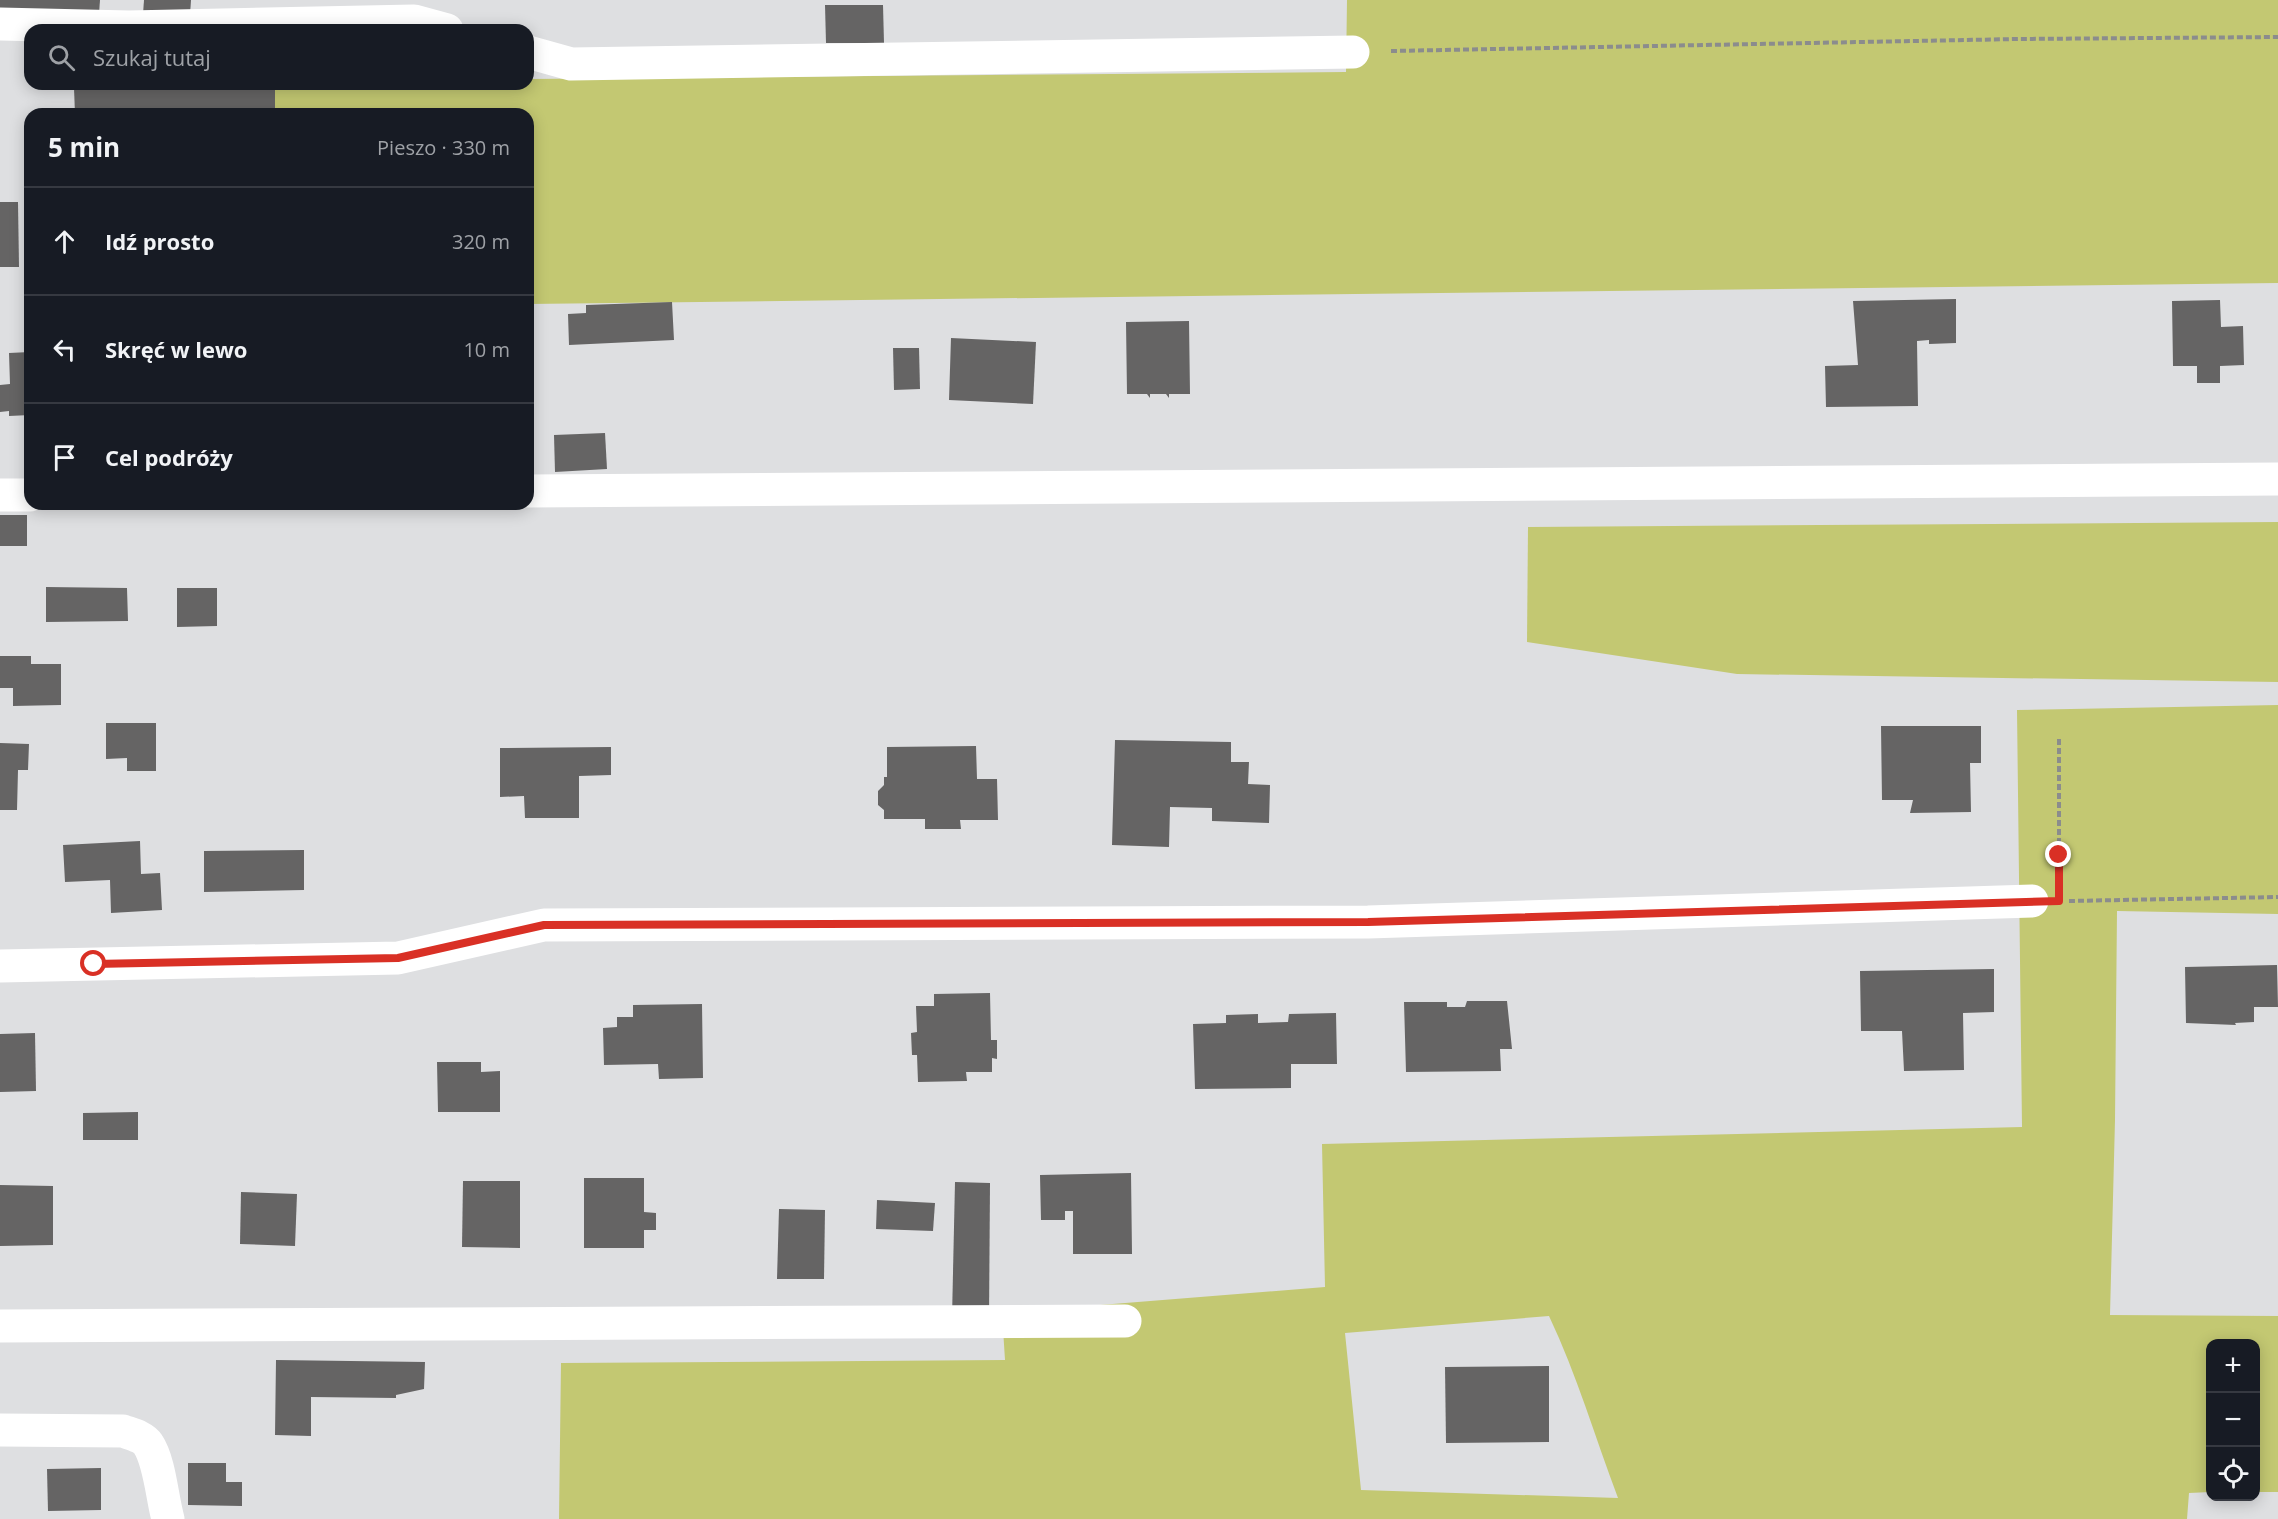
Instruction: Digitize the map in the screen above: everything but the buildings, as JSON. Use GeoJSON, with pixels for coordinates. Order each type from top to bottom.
{"type":"FeatureCollection","features":[{"type":"Feature","properties":{"kind":"street"},"geometry":{"type":"LineString","coordinates":[[272,24],[414,21],[425,24]]}},
{"type":"Feature","properties":{"kind":"street"},"geometry":{"type":"LineString","coordinates":[[0,24],[24,25]]}},
{"type":"Feature","properties":{"kind":"street"},"geometry":{"type":"LineString","coordinates":[[534,54],[571,64],[1353,52]]}},
{"type":"Feature","properties":{"kind":"street"},"geometry":{"type":"LineString","coordinates":[[534,491],[2278,479]]}},
{"type":"Feature","properties":{"kind":"street"},"geometry":{"type":"LineString","coordinates":[[0,495],[24,495]]}},
{"type":"Feature","properties":{"kind":"street"},"geometry":{"type":"LineString","coordinates":[[0,966],[398,958],[544,925],[1368,922],[2046,901]]}},
{"type":"Feature","properties":{"kind":"street"},"geometry":{"type":"LineString","coordinates":[[0,1326],[1125,1321]]}},
{"type":"Feature","properties":{"kind":"street"},"geometry":{"type":"LineString","coordinates":[[0,1430],[123,1431],[139,1437],[148,1443],[153,1456],[168,1519]]}},
{"type":"Feature","properties":{"kind":"path"},"geometry":{"type":"LineString","coordinates":[[1353,52],[2018,39],[2278,37]]}},
{"type":"Feature","properties":{"kind":"path"},"geometry":{"type":"LineString","coordinates":[[2059,739],[2046,901],[2278,897]]}},
{"type":"Feature","properties":{"kind":"green space"},"geometry":{"type":"Polygon","coordinates":[[[1347,0],[2278,0],[2278,283],[534,304],[534,108],[269,108],[268,90],[534,90],[534,79],[1346,72],[1347,0]]]}},
{"type":"Feature","properties":{"kind":"green space"},"geometry":{"type":"Polygon","coordinates":[[[2278,522],[2278,682],[1737,674],[1527,642],[1528,527],[2278,522]]]}},
{"type":"Feature","properties":{"kind":"green space"},"geometry":{"type":"Polygon","coordinates":[[[2278,705],[2278,914],[2117,911],[2110,1315],[2278,1316],[2278,1492],[2260,1492],[2260,1339],[2206,1339],[2206,1492],[2189,1493],[2187,1519],[559,1519],[561,1363],[1005,1360],[1002,1313],[1325,1287],[1322,1144],[2022,1127],[2017,710],[2278,705]],[[1549,1316],[1345,1333],[1361,1490],[1618,1498],[1577,1383],[1549,1316]]]}},
{"type":"Feature","properties":{"kind":"route"},"geometry":{"type":"LineString","coordinates":[[94,964],[398,958],[544,925],[1368,922],[2059,901],[2059,855]]}}]}
